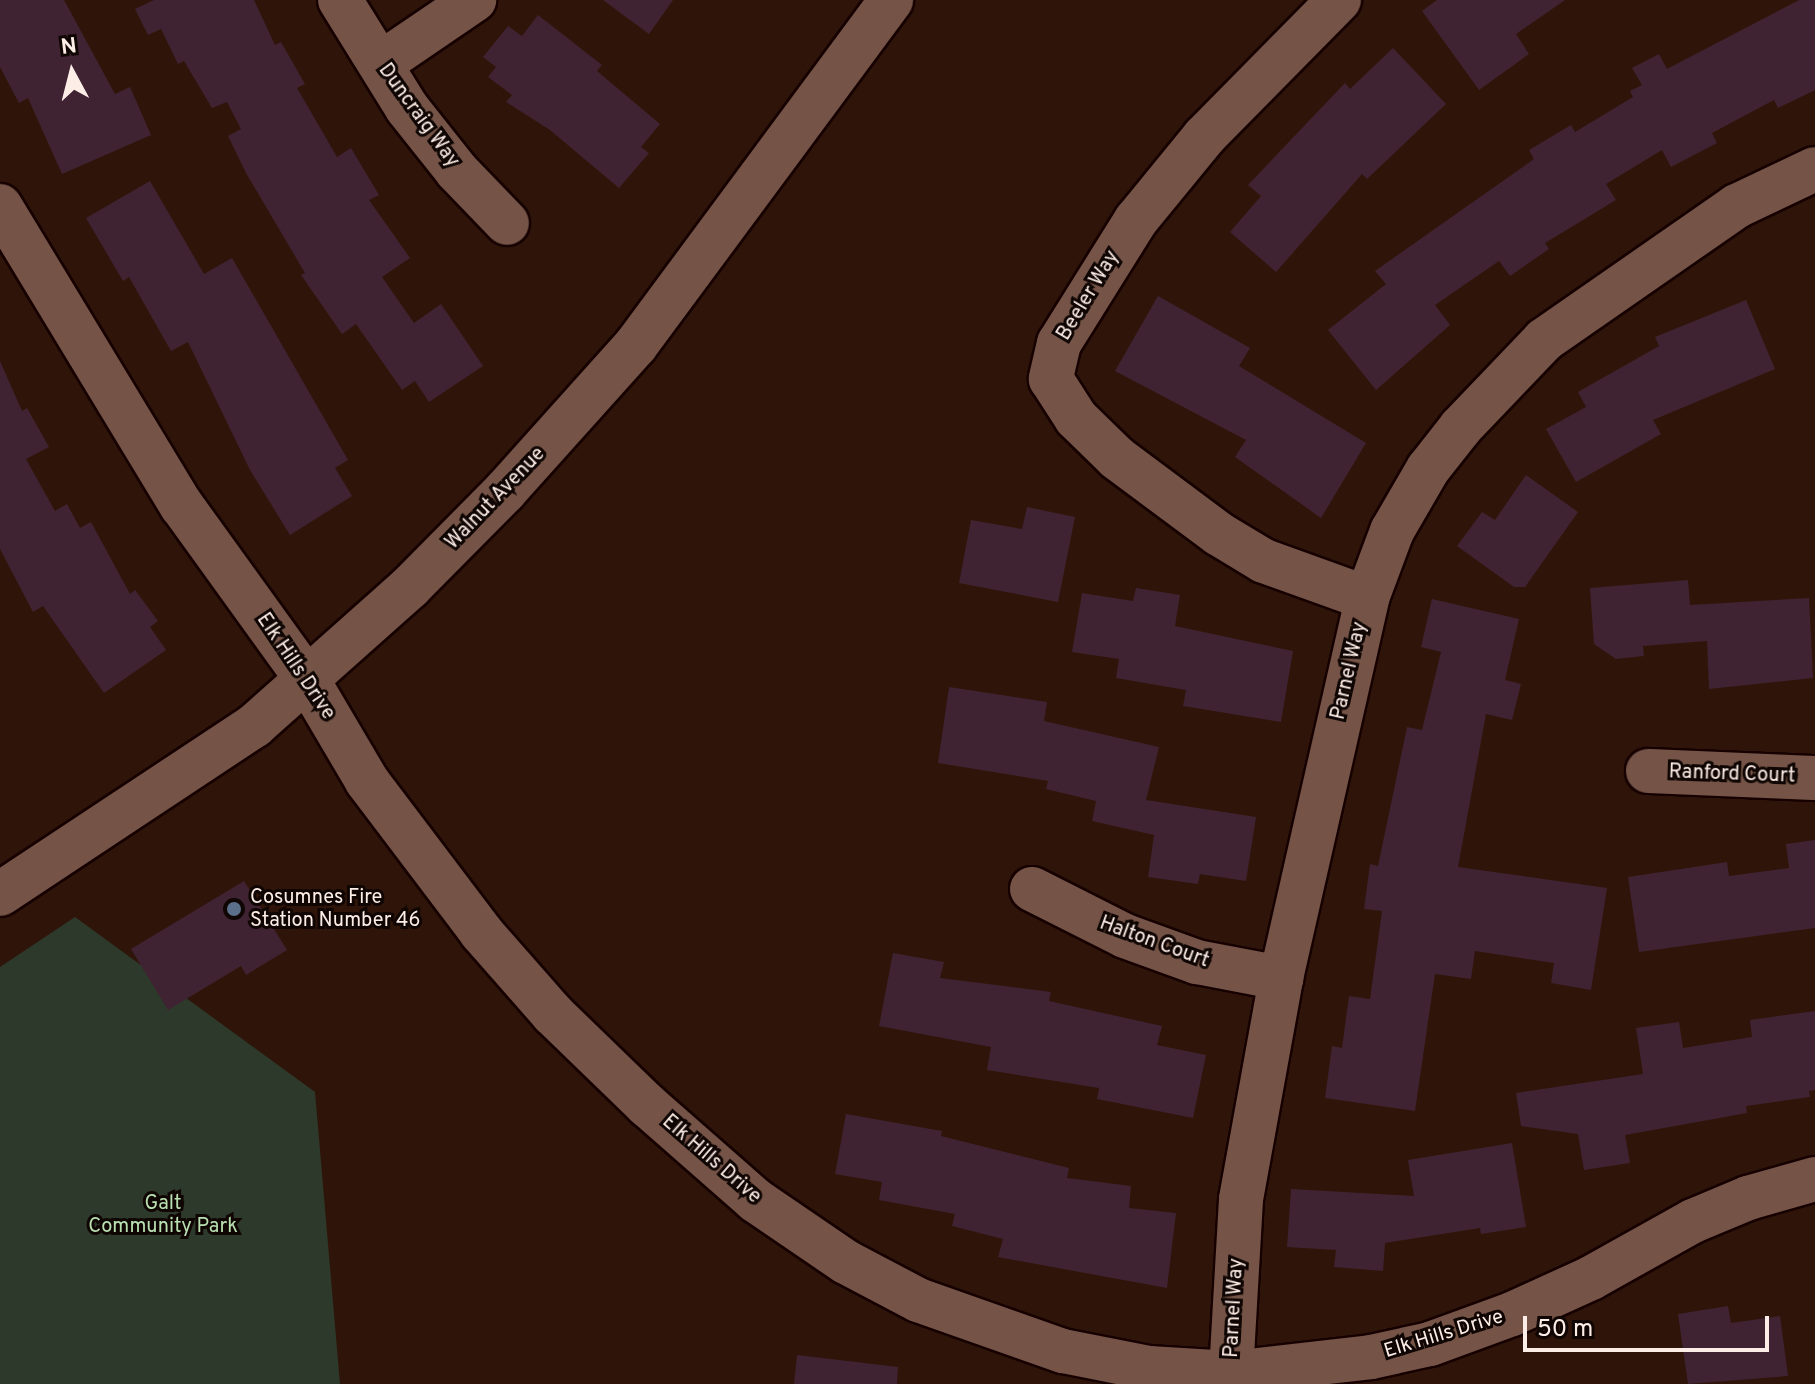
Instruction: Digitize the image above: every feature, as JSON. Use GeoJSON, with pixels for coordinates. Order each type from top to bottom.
{"type":"FeatureCollection","features":[{"type":"Feature","properties":{"kind":"street","name":"Duncraig Way"},"geometry":{"type":"LineString","coordinates":[[340,0],[380,64],[457,171],[507,223]]}},
{"type":"Feature","properties":{"kind":"street"},"geometry":{"type":"LineString","coordinates":[[380,64],[474,0]]}},
{"type":"Feature","properties":{"kind":"street","name":"Walnut Avenue"},"geometry":{"type":"LineString","coordinates":[[0,894],[254,726],[410,587],[618,366],[891,0]]}},
{"type":"Feature","properties":{"kind":"street","name":"Beeler Way"},"geometry":{"type":"LineString","coordinates":[[1339,0],[1235,103],[1136,220],[1059,343],[1051,379],[1076,418],[1117,458],[1219,534],[1264,561],[1367,598]]}},
{"type":"Feature","properties":{"kind":"street","name":"Parnel Way"},"geometry":{"type":"LineString","coordinates":[[1231,1373],[1241,1199],[1281,978],[1367,598],[1392,531],[1428,469],[1492,390],[1595,302],[1737,206],[1815,169]]}},
{"type":"Feature","properties":{"kind":"street","name":"Elk Hills Drive"},"geometry":{"type":"LineString","coordinates":[[5,230],[182,506],[307,679],[367,781],[481,932],[553,1014],[647,1105],[755,1200],[846,1262],[918,1300],[1008,1334],[1149,1368],[1231,1373],[1371,1357],[1430,1344],[1578,1284],[1693,1221],[1748,1198],[1815,1179]]}},
{"type":"Feature","properties":{"kind":"street","name":"Ranford Court"},"geometry":{"type":"LineString","coordinates":[[1648,771],[1815,778]]}},
{"type":"Feature","properties":{"kind":"street","name":"Halton Court"},"geometry":{"type":"LineString","coordinates":[[1032,889],[1125,936],[1197,962],[1281,978]]}},
{"type":"Feature","properties":{"kind":"green space","name":"Galt Community Park"},"geometry":{"type":"Polygon","coordinates":[[[75,917],[315,1092],[340,1384],[0,1384],[0,967],[75,917]]]}},
{"type":"Feature","properties":{"kind":"building"},"geometry":{"type":"Polygon","coordinates":[[[0,0],[64,0],[115,94],[130,87],[151,135],[62,174],[28,98],[19,103],[0,67],[0,0]]]}},
{"type":"Feature","properties":{"kind":"building"},"geometry":{"type":"Polygon","coordinates":[[[154,0],[254,0],[275,45],[281,42],[305,84],[297,88],[337,157],[351,148],[379,195],[369,200],[410,258],[382,277],[414,323],[441,304],[483,366],[429,402],[415,381],[402,390],[356,324],[342,334],[301,275],[305,273],[246,173],[228,136],[241,129],[227,102],[212,108],[184,61],[178,64],[161,29],[148,35],[135,9],[154,0]]]}},
{"type":"Feature","properties":{"kind":"building"},"geometry":{"type":"Polygon","coordinates":[[[603,0],[673,0],[649,34],[603,0]]]}},
{"type":"Feature","properties":{"kind":"building"},"geometry":{"type":"Polygon","coordinates":[[[1437,0],[1565,0],[1516,34],[1529,54],[1479,90],[1422,11],[1437,0]]]}},
{"type":"Feature","properties":{"kind":"building"},"geometry":{"type":"Polygon","coordinates":[[[1799,0],[1815,0],[1815,90],[1778,108],[1774,100],[1712,133],[1717,143],[1671,167],[1662,150],[1606,184],[1616,200],[1545,243],[1549,249],[1510,276],[1499,261],[1435,305],[1450,325],[1376,390],[1328,330],[1386,284],[1375,271],[1534,159],[1529,150],[1571,125],[1575,132],[1633,97],[1630,91],[1642,85],[1632,68],[1659,54],[1667,69],[1799,0]]]}},
{"type":"Feature","properties":{"kind":"building"},"geometry":{"type":"Polygon","coordinates":[[[538,15],[602,65],[597,71],[660,124],[641,147],[649,153],[619,188],[550,130],[506,102],[512,95],[488,77],[496,67],[483,57],[508,26],[522,36],[538,15]]]}},
{"type":"Feature","properties":{"kind":"building"},"geometry":{"type":"Polygon","coordinates":[[[1393,48],[1446,104],[1367,179],[1362,174],[1276,272],[1230,232],[1261,196],[1248,185],[1345,83],[1350,89],[1393,48]]]}},
{"type":"Feature","properties":{"kind":"building"},"geometry":{"type":"Polygon","coordinates":[[[150,181],[204,274],[232,258],[348,460],[335,468],[352,496],[290,535],[250,470],[188,342],[171,351],[129,277],[123,281],[86,218],[150,181]]]}},
{"type":"Feature","properties":{"kind":"building"},"geometry":{"type":"Polygon","coordinates":[[[1158,296],[1250,348],[1239,366],[1366,443],[1321,518],[1235,457],[1246,440],[1115,371],[1158,296]]]}},
{"type":"Feature","properties":{"kind":"building"},"geometry":{"type":"Polygon","coordinates":[[[1746,300],[1775,369],[1653,420],[1661,434],[1576,482],[1546,429],[1586,407],[1578,392],[1659,346],[1655,337],[1746,300]]]}},
{"type":"Feature","properties":{"kind":"building"},"geometry":{"type":"Polygon","coordinates":[[[0,361],[22,411],[27,408],[49,447],[26,459],[55,511],[67,504],[80,528],[91,522],[130,594],[135,590],[158,621],[150,627],[166,650],[104,693],[43,606],[33,612],[0,549],[0,361]]]}},
{"type":"Feature","properties":{"kind":"building"},"geometry":{"type":"Polygon","coordinates":[[[1526,475],[1578,512],[1525,587],[1514,587],[1457,546],[1482,512],[1495,520],[1526,475]]]}},
{"type":"Feature","properties":{"kind":"building"},"geometry":{"type":"Polygon","coordinates":[[[1027,507],[1075,517],[1058,602],[959,583],[971,520],[1022,529],[1027,507]]]}},
{"type":"Feature","properties":{"kind":"building"},"geometry":{"type":"Polygon","coordinates":[[[1688,580],[1690,605],[1809,598],[1813,678],[1709,689],[1707,641],[1643,646],[1644,656],[1616,659],[1594,644],[1590,588],[1688,580]]]}},
{"type":"Feature","properties":{"kind":"building"},"geometry":{"type":"Polygon","coordinates":[[[1136,588],[1180,595],[1175,626],[1293,651],[1281,722],[1183,706],[1186,690],[1116,678],[1119,659],[1072,652],[1082,593],[1133,601],[1136,588]]]}},
{"type":"Feature","properties":{"kind":"building"},"geometry":{"type":"Polygon","coordinates":[[[1432,599],[1519,619],[1505,680],[1521,684],[1512,720],[1486,714],[1458,867],[1607,888],[1591,990],[1551,983],[1554,963],[1475,951],[1471,979],[1435,974],[1415,1111],[1325,1098],[1332,1046],[1342,1048],[1349,996],[1370,999],[1382,911],[1364,909],[1370,864],[1378,866],[1407,727],[1422,730],[1441,652],[1421,647],[1432,599]]]}},
{"type":"Feature","properties":{"kind":"building"},"geometry":{"type":"Polygon","coordinates":[[[949,687],[1047,702],[1044,721],[1159,747],[1146,800],[1256,817],[1246,881],[1200,874],[1198,884],[1148,877],[1154,835],[1092,821],[1096,801],[1046,789],[1048,781],[938,763],[949,687]]]}},
{"type":"Feature","properties":{"kind":"building"},"geometry":{"type":"Polygon","coordinates":[[[1815,840],[1815,928],[1639,952],[1628,877],[1727,862],[1729,876],[1789,868],[1786,844],[1815,840]]]}},
{"type":"Feature","properties":{"kind":"building"},"geometry":{"type":"Polygon","coordinates":[[[244,881],[287,950],[246,975],[241,966],[168,1010],[131,949],[244,881]]]}},
{"type":"Feature","properties":{"kind":"building"},"geometry":{"type":"Polygon","coordinates":[[[893,953],[944,962],[940,978],[1051,992],[1049,1001],[1162,1026],[1157,1045],[1206,1055],[1193,1118],[1097,1099],[1099,1088],[987,1070],[991,1047],[879,1026],[893,953]]]}},
{"type":"Feature","properties":{"kind":"building"},"geometry":{"type":"Polygon","coordinates":[[[1815,1011],[1815,1090],[1809,1091],[1810,1097],[1746,1106],[1747,1113],[1625,1135],[1630,1163],[1584,1170],[1578,1134],[1521,1126],[1516,1093],[1643,1074],[1636,1028],[1679,1022],[1683,1048],[1752,1037],[1750,1020],[1815,1011]]]}},
{"type":"Feature","properties":{"kind":"building"},"geometry":{"type":"Polygon","coordinates":[[[846,1114],[942,1131],[941,1136],[1069,1168],[1067,1178],[1131,1186],[1129,1208],[1176,1213],[1167,1288],[998,1257],[1003,1239],[952,1226],[955,1214],[879,1200],[882,1182],[835,1174],[846,1114]]]}},
{"type":"Feature","properties":{"kind":"building"},"geometry":{"type":"Polygon","coordinates":[[[1512,1143],[1526,1227],[1481,1234],[1480,1228],[1385,1243],[1383,1271],[1334,1267],[1336,1250],[1287,1247],[1291,1189],[1414,1196],[1408,1160],[1512,1143]]]}},
{"type":"Feature","properties":{"kind":"building"},"geometry":{"type":"Polygon","coordinates":[[[1728,1306],[1731,1323],[1780,1316],[1788,1376],[1688,1384],[1678,1314],[1728,1306]]]}},
{"type":"Feature","properties":{"kind":"building"},"geometry":{"type":"Polygon","coordinates":[[[797,1355],[898,1367],[897,1384],[794,1384],[797,1355]]]}},
{"type":"Feature","properties":{"kind":"place","name":"Cosumnes Fire Station Number 46"},"geometry":{"type":"Point","coordinates":[234,909]}}]}
